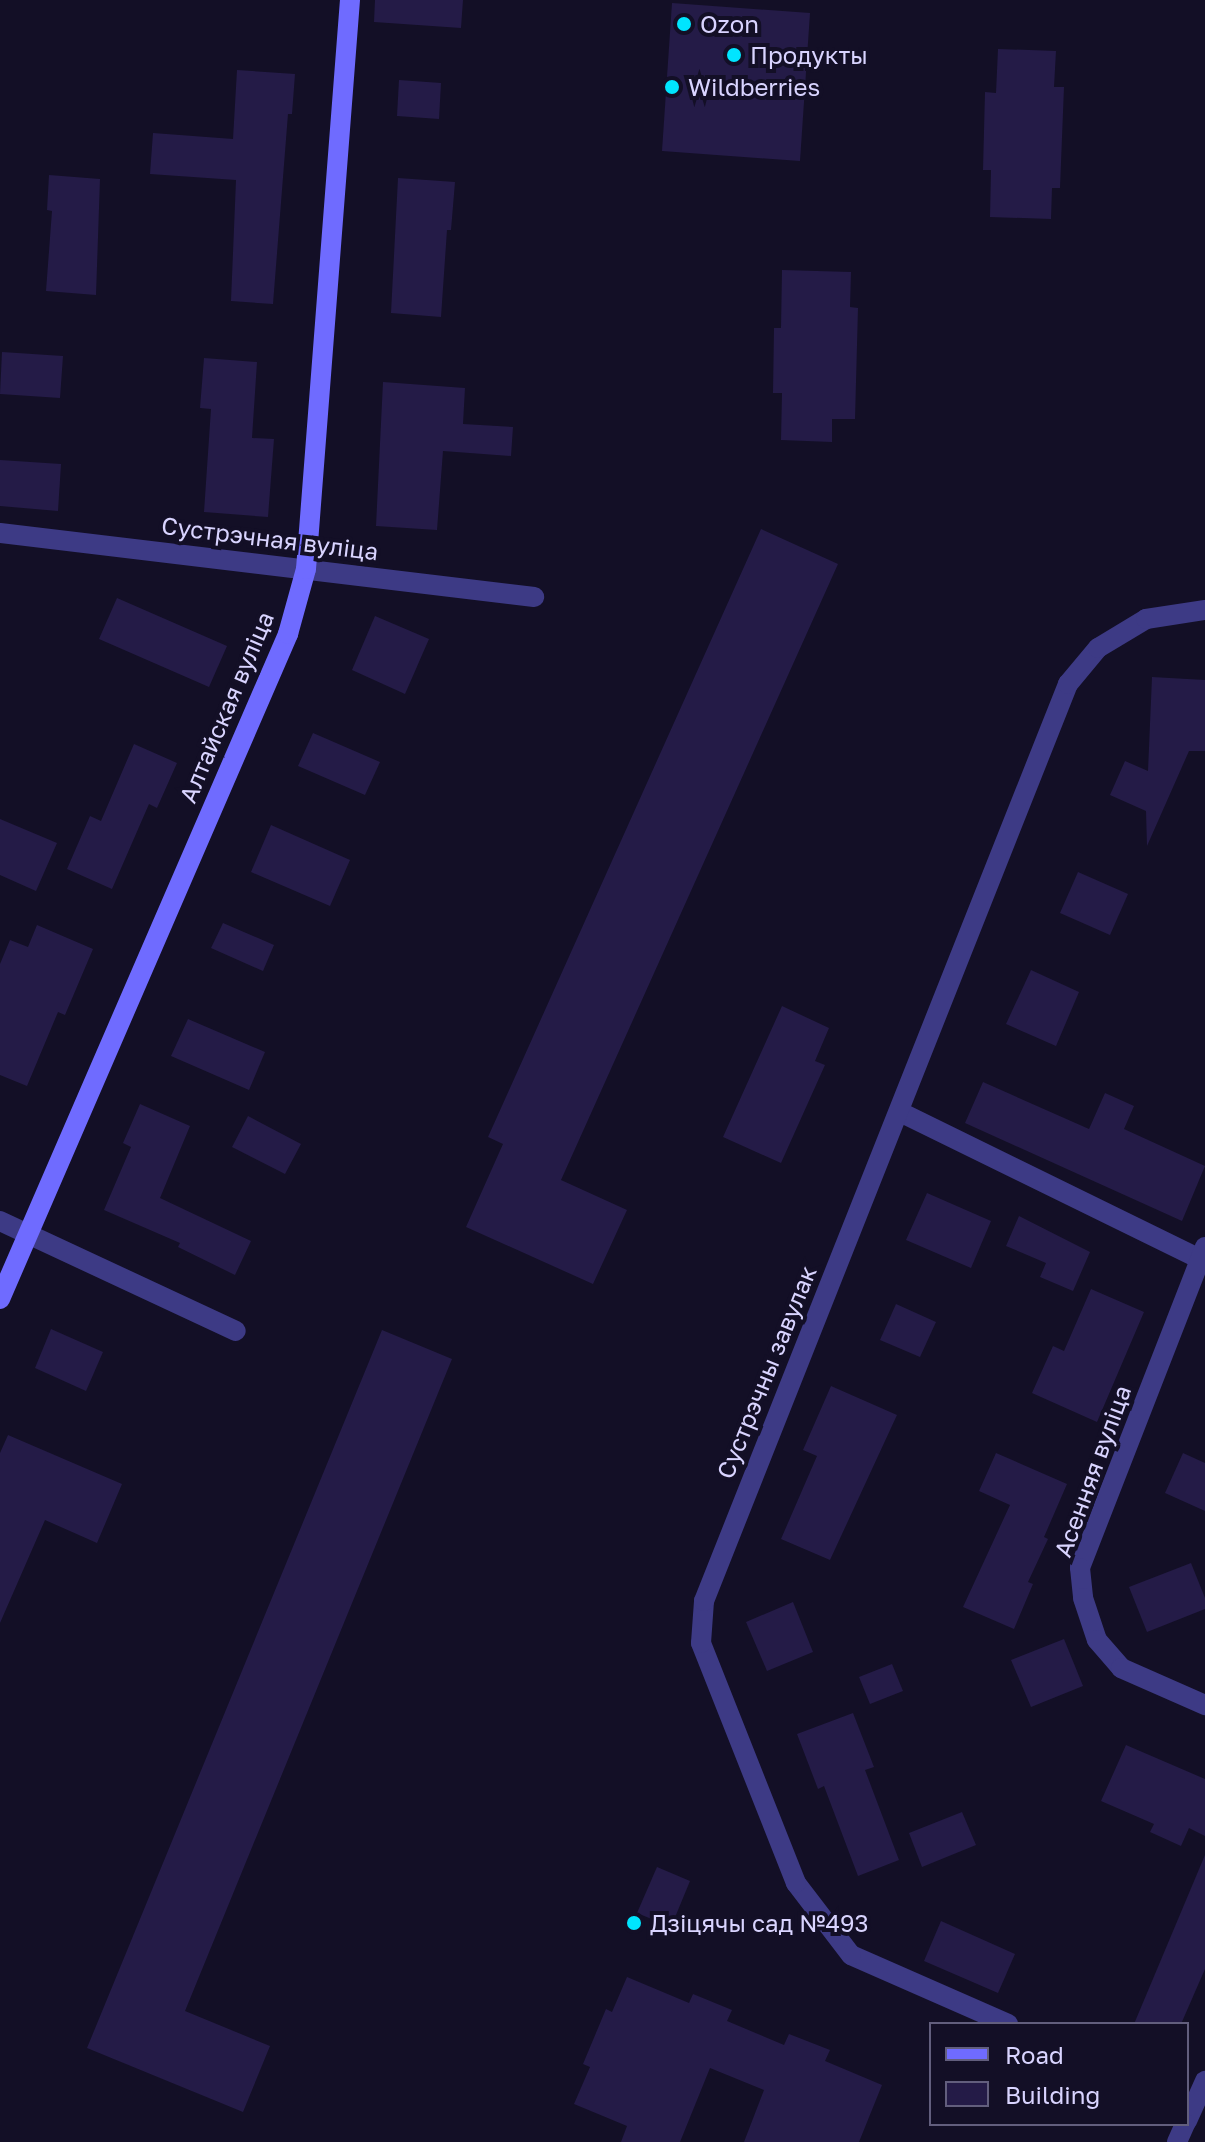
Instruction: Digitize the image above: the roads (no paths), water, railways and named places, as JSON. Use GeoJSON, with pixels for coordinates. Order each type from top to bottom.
{"type":"FeatureCollection","features":[{"type":"Feature","properties":{"kind":"main road","name":"Алтайская вуліца"},"geometry":{"type":"LineString","coordinates":[[0,1299],[288,634],[306,569],[350,0]]}},
{"type":"Feature","properties":{"kind":"street","name":"Сустрэчная вуліца"},"geometry":{"type":"LineString","coordinates":[[0,533],[534,597]]}},
{"type":"Feature","properties":{"kind":"street","name":"Сустрэчны завулак"},"geometry":{"type":"LineString","coordinates":[[1003,2022],[851,1955],[796,1883],[701,1643],[704,1601],[1068,684],[1098,648],[1146,619],[1205,610]]}},
{"type":"Feature","properties":{"kind":"street"},"geometry":{"type":"LineString","coordinates":[[900,1112],[1202,1253]]}},
{"type":"Feature","properties":{"kind":"street"},"geometry":{"type":"LineString","coordinates":[[0,1221],[27,1237],[236,1331]]}},
{"type":"Feature","properties":{"kind":"street","name":"Асенняя вуліца"},"geometry":{"type":"LineString","coordinates":[[1202,1253],[1080,1568],[1083,1598],[1097,1640],[1121,1668],[1205,1705]]}},
{"type":"Feature","properties":{"kind":"street"},"geometry":{"type":"LineString","coordinates":[[1192,2099],[1205,2081]]}},
{"type":"Feature","properties":{"kind":"place","name":"Ozon"},"geometry":{"type":"Point","coordinates":[684,24]}},
{"type":"Feature","properties":{"kind":"place","name":"Продукты"},"geometry":{"type":"Point","coordinates":[734,55]}},
{"type":"Feature","properties":{"kind":"place","name":"Wildberries"},"geometry":{"type":"Point","coordinates":[672,87]}},
{"type":"Feature","properties":{"kind":"place","name":"Дзіцячы сад №493"},"geometry":{"type":"Point","coordinates":[634,1923]}}]}
